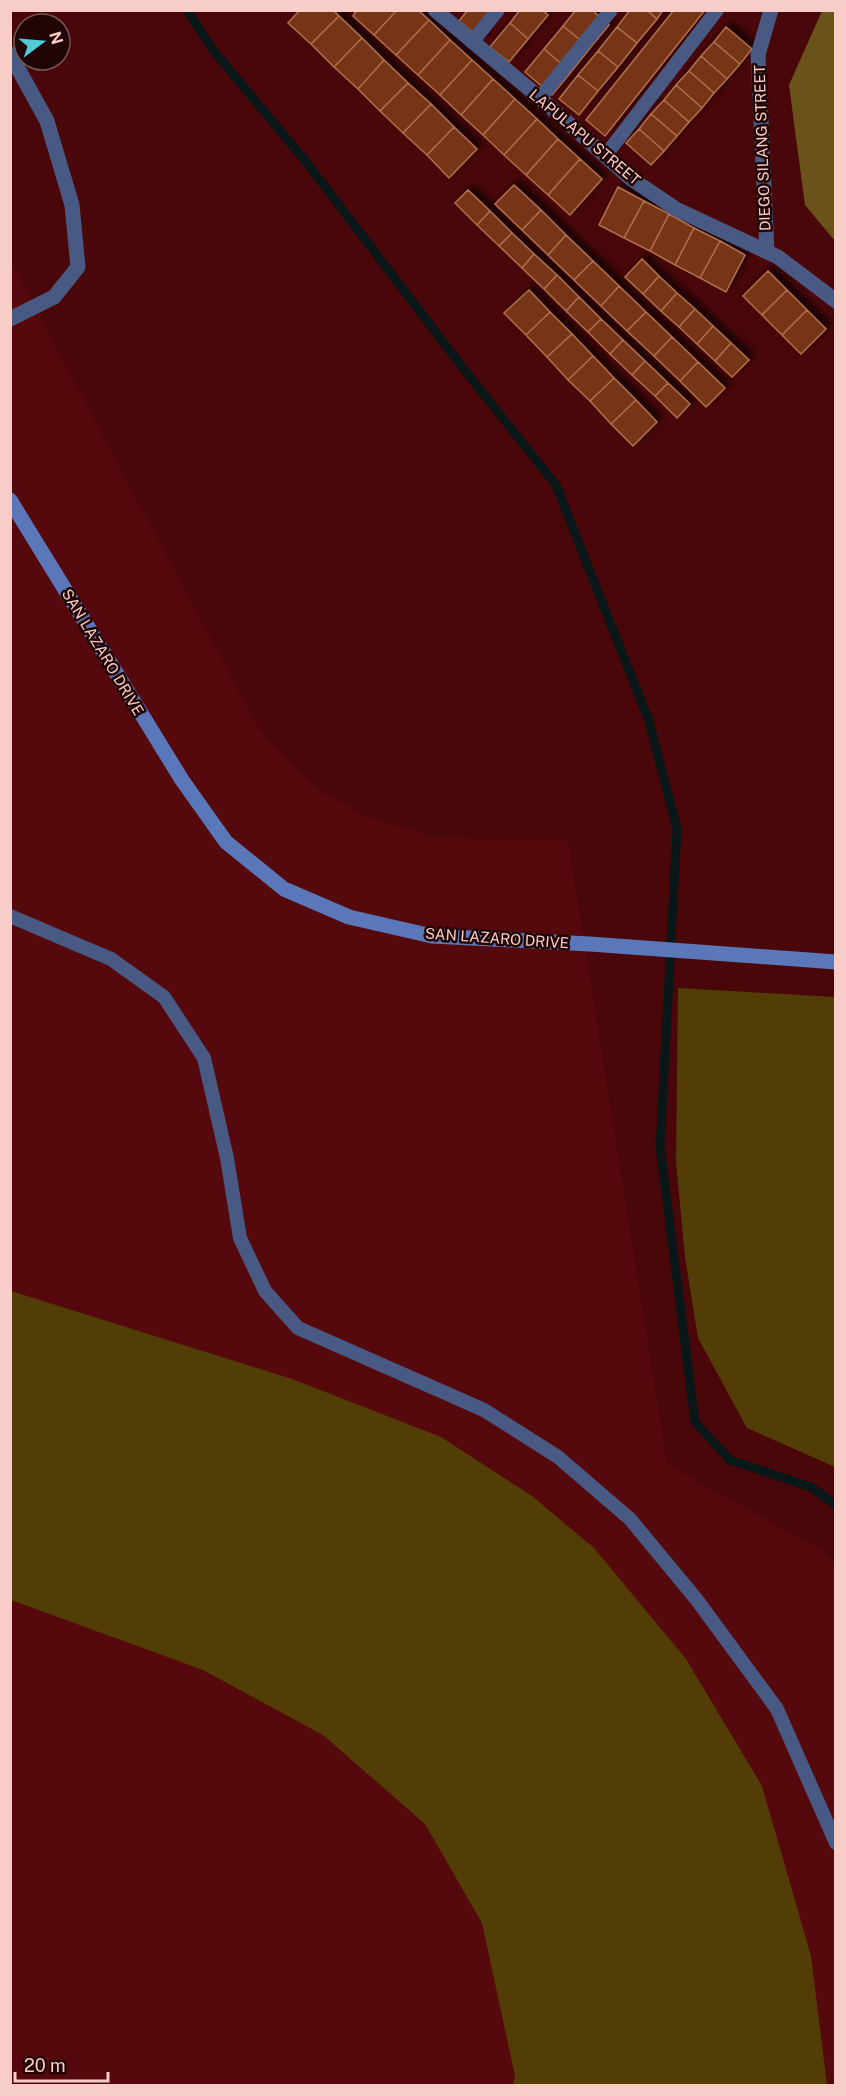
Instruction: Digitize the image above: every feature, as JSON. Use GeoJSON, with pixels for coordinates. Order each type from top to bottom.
{"type":"FeatureCollection","features":[{"type":"Feature","properties":{"kind":"street","name":"LAPULAPU STREET"},"geometry":{"type":"LineString","coordinates":[[435,10],[540,98],[630,178],[676,209],[778,257],[836,301]]}},
{"type":"Feature","properties":{"kind":"street","name":"DIEGO SILANG STREET"},"geometry":{"type":"LineString","coordinates":[[766,252],[759,56],[771,10]]}},
{"type":"Feature","properties":{"kind":"street"},"geometry":{"type":"LineString","coordinates":[[10,54],[47,121],[72,205],[78,267],[54,297],[10,319]]}},
{"type":"Feature","properties":{"kind":"street","name":"SAN LAZARO DRIVE"},"geometry":{"type":"LineString","coordinates":[[10,500],[182,780],[226,842],[284,889],[349,917],[432,936],[590,944],[836,962]]}},
{"type":"Feature","properties":{"kind":"lane"},"geometry":{"type":"LineString","coordinates":[[472,42],[498,10]]}},
{"type":"Feature","properties":{"kind":"lane"},"geometry":{"type":"LineString","coordinates":[[540,98],[611,10]]}},
{"type":"Feature","properties":{"kind":"lane"},"geometry":{"type":"LineString","coordinates":[[604,156],[717,10]]}},
{"type":"Feature","properties":{"kind":"lane"},"geometry":{"type":"LineString","coordinates":[[10,916],[111,959],[164,997],[204,1058],[227,1158],[240,1238],[265,1291],[298,1328],[484,1410],[558,1457],[630,1519],[697,1600],[777,1708],[836,1843]]}},
{"type":"Feature","properties":{"kind":"shaded area"},"geometry":{"type":"Polygon","coordinates":[[[822,11],[835,11],[835,241],[805,205],[789,85],[822,11]]]}},
{"type":"Feature","properties":{"kind":"shaded area"},"geometry":{"type":"Polygon","coordinates":[[[10,261],[256,724],[287,761],[324,793],[366,816],[437,838],[568,841],[667,1464],[823,1551],[835,1564],[835,2085],[11,2085],[10,261]]]}},
{"type":"Feature","properties":{"kind":"shaded area"},"geometry":{"type":"Polygon","coordinates":[[[678,988],[835,997],[835,1467],[747,1428],[698,1338],[685,1257],[676,1162],[678,988]]]}},
{"type":"Feature","properties":{"kind":"shaded area"},"geometry":{"type":"Polygon","coordinates":[[[11,1291],[292,1379],[441,1437],[532,1496],[594,1548],[686,1659],[762,1786],[811,1956],[827,2085],[513,2085],[515,2076],[482,1923],[425,1824],[323,1735],[203,1670],[11,1600],[11,1291]]]}},
{"type":"Feature","properties":{"kind":"building"},"geometry":{"type":"Polygon","coordinates":[[[300,10],[333,10],[339,16],[311,44],[288,23],[300,10]]]}},
{"type":"Feature","properties":{"kind":"building"},"geometry":{"type":"Polygon","coordinates":[[[357,10],[397,10],[374,35],[353,16],[357,10]]]}},
{"type":"Feature","properties":{"kind":"building"},"geometry":{"type":"Polygon","coordinates":[[[397,10],[418,10],[429,20],[396,55],[374,35],[397,10]]]}},
{"type":"Feature","properties":{"kind":"building"},"geometry":{"type":"Polygon","coordinates":[[[468,10],[495,10],[482,40],[459,21],[468,10]]]}},
{"type":"Feature","properties":{"kind":"building"},"geometry":{"type":"Polygon","coordinates":[[[520,10],[542,10],[548,15],[528,39],[510,23],[520,10]]]}},
{"type":"Feature","properties":{"kind":"building"},"geometry":{"type":"Polygon","coordinates":[[[576,10],[592,10],[609,25],[590,48],[563,26],[576,10]]]}},
{"type":"Feature","properties":{"kind":"building"},"geometry":{"type":"Polygon","coordinates":[[[630,10],[647,10],[657,19],[637,43],[617,27],[630,10]]]}},
{"type":"Feature","properties":{"kind":"building"},"geometry":{"type":"Polygon","coordinates":[[[647,10],[663,10],[657,19],[647,10]]]}},
{"type":"Feature","properties":{"kind":"building"},"geometry":{"type":"Polygon","coordinates":[[[674,10],[705,10],[605,136],[586,120],[674,10]]]}},
{"type":"Feature","properties":{"kind":"building"},"geometry":{"type":"Polygon","coordinates":[[[339,16],[362,38],[334,67],[311,44],[339,16]]]}},
{"type":"Feature","properties":{"kind":"building"},"geometry":{"type":"Polygon","coordinates":[[[429,20],[450,40],[418,75],[396,55],[429,20]]]}},
{"type":"Feature","properties":{"kind":"building"},"geometry":{"type":"Polygon","coordinates":[[[510,23],[528,39],[509,62],[490,47],[510,23]]]}},
{"type":"Feature","properties":{"kind":"building"},"geometry":{"type":"Polygon","coordinates":[[[563,26],[590,48],[571,72],[544,49],[563,26]]]}},
{"type":"Feature","properties":{"kind":"building"},"geometry":{"type":"Polygon","coordinates":[[[617,27],[637,43],[618,67],[598,51],[617,27]]]}},
{"type":"Feature","properties":{"kind":"building"},"geometry":{"type":"Polygon","coordinates":[[[726,27],[752,49],[740,64],[714,42],[726,27]]]}},
{"type":"Feature","properties":{"kind":"building"},"geometry":{"type":"Polygon","coordinates":[[[362,38],[384,60],[358,89],[334,67],[362,38]]]}},
{"type":"Feature","properties":{"kind":"building"},"geometry":{"type":"Polygon","coordinates":[[[450,40],[472,60],[440,95],[418,75],[450,40]]]}},
{"type":"Feature","properties":{"kind":"building"},"geometry":{"type":"Polygon","coordinates":[[[714,42],[740,64],[727,79],[701,56],[714,42]]]}},
{"type":"Feature","properties":{"kind":"building"},"geometry":{"type":"Polygon","coordinates":[[[544,49],[571,72],[552,95],[525,72],[544,49]]]}},
{"type":"Feature","properties":{"kind":"building"},"geometry":{"type":"Polygon","coordinates":[[[598,51],[618,67],[598,91],[578,75],[598,51]]]}},
{"type":"Feature","properties":{"kind":"building"},"geometry":{"type":"Polygon","coordinates":[[[701,56],[727,79],[714,93],[689,71],[701,56]]]}},
{"type":"Feature","properties":{"kind":"building"},"geometry":{"type":"Polygon","coordinates":[[[384,60],[408,83],[380,111],[358,89],[384,60]]]}},
{"type":"Feature","properties":{"kind":"building"},"geometry":{"type":"Polygon","coordinates":[[[472,60],[493,79],[461,115],[440,95],[472,60]]]}},
{"type":"Feature","properties":{"kind":"building"},"geometry":{"type":"Polygon","coordinates":[[[689,71],[714,93],[702,108],[676,85],[689,71]]]}},
{"type":"Feature","properties":{"kind":"building"},"geometry":{"type":"Polygon","coordinates":[[[578,75],[598,91],[579,115],[559,99],[578,75]]]}},
{"type":"Feature","properties":{"kind":"building"},"geometry":{"type":"Polygon","coordinates":[[[493,79],[515,99],[483,135],[461,115],[493,79]]]}},
{"type":"Feature","properties":{"kind":"building"},"geometry":{"type":"Polygon","coordinates":[[[408,83],[431,104],[403,133],[380,111],[408,83]]]}},
{"type":"Feature","properties":{"kind":"building"},"geometry":{"type":"Polygon","coordinates":[[[676,85],[702,108],[689,122],[664,100],[676,85]]]}},
{"type":"Feature","properties":{"kind":"building"},"geometry":{"type":"Polygon","coordinates":[[[515,99],[537,119],[504,155],[483,135],[515,99]]]}},
{"type":"Feature","properties":{"kind":"building"},"geometry":{"type":"Polygon","coordinates":[[[664,100],[689,122],[677,136],[651,114],[664,100]]]}},
{"type":"Feature","properties":{"kind":"building"},"geometry":{"type":"Polygon","coordinates":[[[431,104],[454,127],[427,155],[403,133],[431,104]]]}},
{"type":"Feature","properties":{"kind":"building"},"geometry":{"type":"Polygon","coordinates":[[[651,114],[677,136],[664,151],[639,129],[651,114]]]}},
{"type":"Feature","properties":{"kind":"building"},"geometry":{"type":"Polygon","coordinates":[[[537,119],[558,139],[526,175],[504,155],[537,119]]]}},
{"type":"Feature","properties":{"kind":"building"},"geometry":{"type":"Polygon","coordinates":[[[454,127],[477,149],[449,178],[427,155],[454,127]]]}},
{"type":"Feature","properties":{"kind":"building"},"geometry":{"type":"Polygon","coordinates":[[[639,129],[664,151],[651,165],[626,143],[639,129]]]}},
{"type":"Feature","properties":{"kind":"building"},"geometry":{"type":"Polygon","coordinates":[[[558,139],[580,159],[548,195],[526,175],[558,139]]]}},
{"type":"Feature","properties":{"kind":"building"},"geometry":{"type":"Polygon","coordinates":[[[580,159],[602,179],[570,215],[548,195],[580,159]]]}},
{"type":"Feature","properties":{"kind":"building"},"geometry":{"type":"Polygon","coordinates":[[[514,185],[541,210],[522,230],[495,204],[514,185]]]}},
{"type":"Feature","properties":{"kind":"building"},"geometry":{"type":"Polygon","coordinates":[[[618,187],[644,201],[624,238],[599,225],[618,187]]]}},
{"type":"Feature","properties":{"kind":"building"},"geometry":{"type":"Polygon","coordinates":[[[468,190],[490,211],[477,225],[455,203],[468,190]]]}},
{"type":"Feature","properties":{"kind":"building"},"geometry":{"type":"Polygon","coordinates":[[[644,201],[669,214],[650,251],[624,238],[644,201]]]}},
{"type":"Feature","properties":{"kind":"building"},"geometry":{"type":"Polygon","coordinates":[[[541,210],[566,235],[548,255],[522,230],[541,210]]]}},
{"type":"Feature","properties":{"kind":"building"},"geometry":{"type":"Polygon","coordinates":[[[490,211],[512,233],[499,246],[477,225],[490,211]]]}},
{"type":"Feature","properties":{"kind":"building"},"geometry":{"type":"Polygon","coordinates":[[[669,214],[694,228],[675,265],[650,251],[669,214]]]}},
{"type":"Feature","properties":{"kind":"building"},"geometry":{"type":"Polygon","coordinates":[[[694,228],[720,241],[700,278],[675,265],[694,228]]]}},
{"type":"Feature","properties":{"kind":"building"},"geometry":{"type":"Polygon","coordinates":[[[512,233],[534,254],[522,268],[499,246],[512,233]]]}},
{"type":"Feature","properties":{"kind":"building"},"geometry":{"type":"Polygon","coordinates":[[[566,235],[593,261],[574,280],[548,255],[566,235]]]}},
{"type":"Feature","properties":{"kind":"building"},"geometry":{"type":"Polygon","coordinates":[[[720,241],[745,255],[726,292],[700,278],[720,241]]]}},
{"type":"Feature","properties":{"kind":"building"},"geometry":{"type":"Polygon","coordinates":[[[534,254],[557,275],[544,289],[522,268],[534,254]]]}},
{"type":"Feature","properties":{"kind":"building"},"geometry":{"type":"Polygon","coordinates":[[[642,259],[659,276],[643,294],[625,277],[642,259]]]}},
{"type":"Feature","properties":{"kind":"building"},"geometry":{"type":"Polygon","coordinates":[[[593,261],[619,286],[601,306],[574,280],[593,261]]]}},
{"type":"Feature","properties":{"kind":"building"},"geometry":{"type":"Polygon","coordinates":[[[768,271],[787,290],[762,315],[743,296],[768,271]]]}},
{"type":"Feature","properties":{"kind":"building"},"geometry":{"type":"Polygon","coordinates":[[[557,275],[579,297],[566,311],[544,289],[557,275]]]}},
{"type":"Feature","properties":{"kind":"building"},"geometry":{"type":"Polygon","coordinates":[[[659,276],[677,293],[661,311],[643,294],[659,276]]]}},
{"type":"Feature","properties":{"kind":"building"},"geometry":{"type":"Polygon","coordinates":[[[619,286],[646,312],[627,331],[601,306],[619,286]]]}},
{"type":"Feature","properties":{"kind":"building"},"geometry":{"type":"Polygon","coordinates":[[[529,290],[550,312],[526,335],[504,313],[529,290]]]}},
{"type":"Feature","properties":{"kind":"building"},"geometry":{"type":"Polygon","coordinates":[[[787,290],[807,310],[782,335],[762,315],[787,290]]]}},
{"type":"Feature","properties":{"kind":"building"},"geometry":{"type":"Polygon","coordinates":[[[677,293],[695,309],[679,327],[661,311],[677,293]]]}},
{"type":"Feature","properties":{"kind":"building"},"geometry":{"type":"Polygon","coordinates":[[[579,297],[601,319],[588,332],[566,311],[579,297]]]}},
{"type":"Feature","properties":{"kind":"building"},"geometry":{"type":"Polygon","coordinates":[[[695,309],[713,326],[697,344],[679,327],[695,309]]]}},
{"type":"Feature","properties":{"kind":"building"},"geometry":{"type":"Polygon","coordinates":[[[807,310],[826,329],[801,354],[782,335],[807,310]]]}},
{"type":"Feature","properties":{"kind":"building"},"geometry":{"type":"Polygon","coordinates":[[[550,312],[572,334],[547,357],[526,335],[550,312]]]}},
{"type":"Feature","properties":{"kind":"building"},"geometry":{"type":"Polygon","coordinates":[[[646,312],[672,337],[654,356],[627,331],[646,312]]]}},
{"type":"Feature","properties":{"kind":"building"},"geometry":{"type":"Polygon","coordinates":[[[601,319],[623,340],[610,354],[588,332],[601,319]]]}},
{"type":"Feature","properties":{"kind":"building"},"geometry":{"type":"Polygon","coordinates":[[[713,326],[731,343],[715,361],[697,344],[713,326]]]}},
{"type":"Feature","properties":{"kind":"building"},"geometry":{"type":"Polygon","coordinates":[[[572,334],[593,356],[568,380],[547,357],[572,334]]]}},
{"type":"Feature","properties":{"kind":"building"},"geometry":{"type":"Polygon","coordinates":[[[672,337],[698,362],[680,381],[654,356],[672,337]]]}},
{"type":"Feature","properties":{"kind":"building"},"geometry":{"type":"Polygon","coordinates":[[[623,340],[645,361],[632,375],[610,354],[623,340]]]}},
{"type":"Feature","properties":{"kind":"building"},"geometry":{"type":"Polygon","coordinates":[[[731,343],[749,360],[732,377],[715,361],[731,343]]]}},
{"type":"Feature","properties":{"kind":"building"},"geometry":{"type":"Polygon","coordinates":[[[593,356],[614,378],[590,401],[568,380],[593,356]]]}},
{"type":"Feature","properties":{"kind":"building"},"geometry":{"type":"Polygon","coordinates":[[[645,361],[668,383],[655,396],[632,375],[645,361]]]}},
{"type":"Feature","properties":{"kind":"building"},"geometry":{"type":"Polygon","coordinates":[[[698,362],[725,388],[706,407],[680,381],[698,362]]]}},
{"type":"Feature","properties":{"kind":"building"},"geometry":{"type":"Polygon","coordinates":[[[614,378],[636,400],[611,424],[590,401],[614,378]]]}},
{"type":"Feature","properties":{"kind":"building"},"geometry":{"type":"Polygon","coordinates":[[[668,383],[690,404],[677,418],[655,396],[668,383]]]}},
{"type":"Feature","properties":{"kind":"building"},"geometry":{"type":"Polygon","coordinates":[[[636,400],[657,422],[633,446],[611,424],[636,400]]]}},
{"type":"Feature","properties":{"kind":"waterway"},"geometry":{"type":"LineString","coordinates":[[187,10],[213,50],[307,163],[463,368],[556,485],[649,721],[677,829],[660,1147],[695,1422],[730,1460],[811,1487],[836,1505]]}}]}
